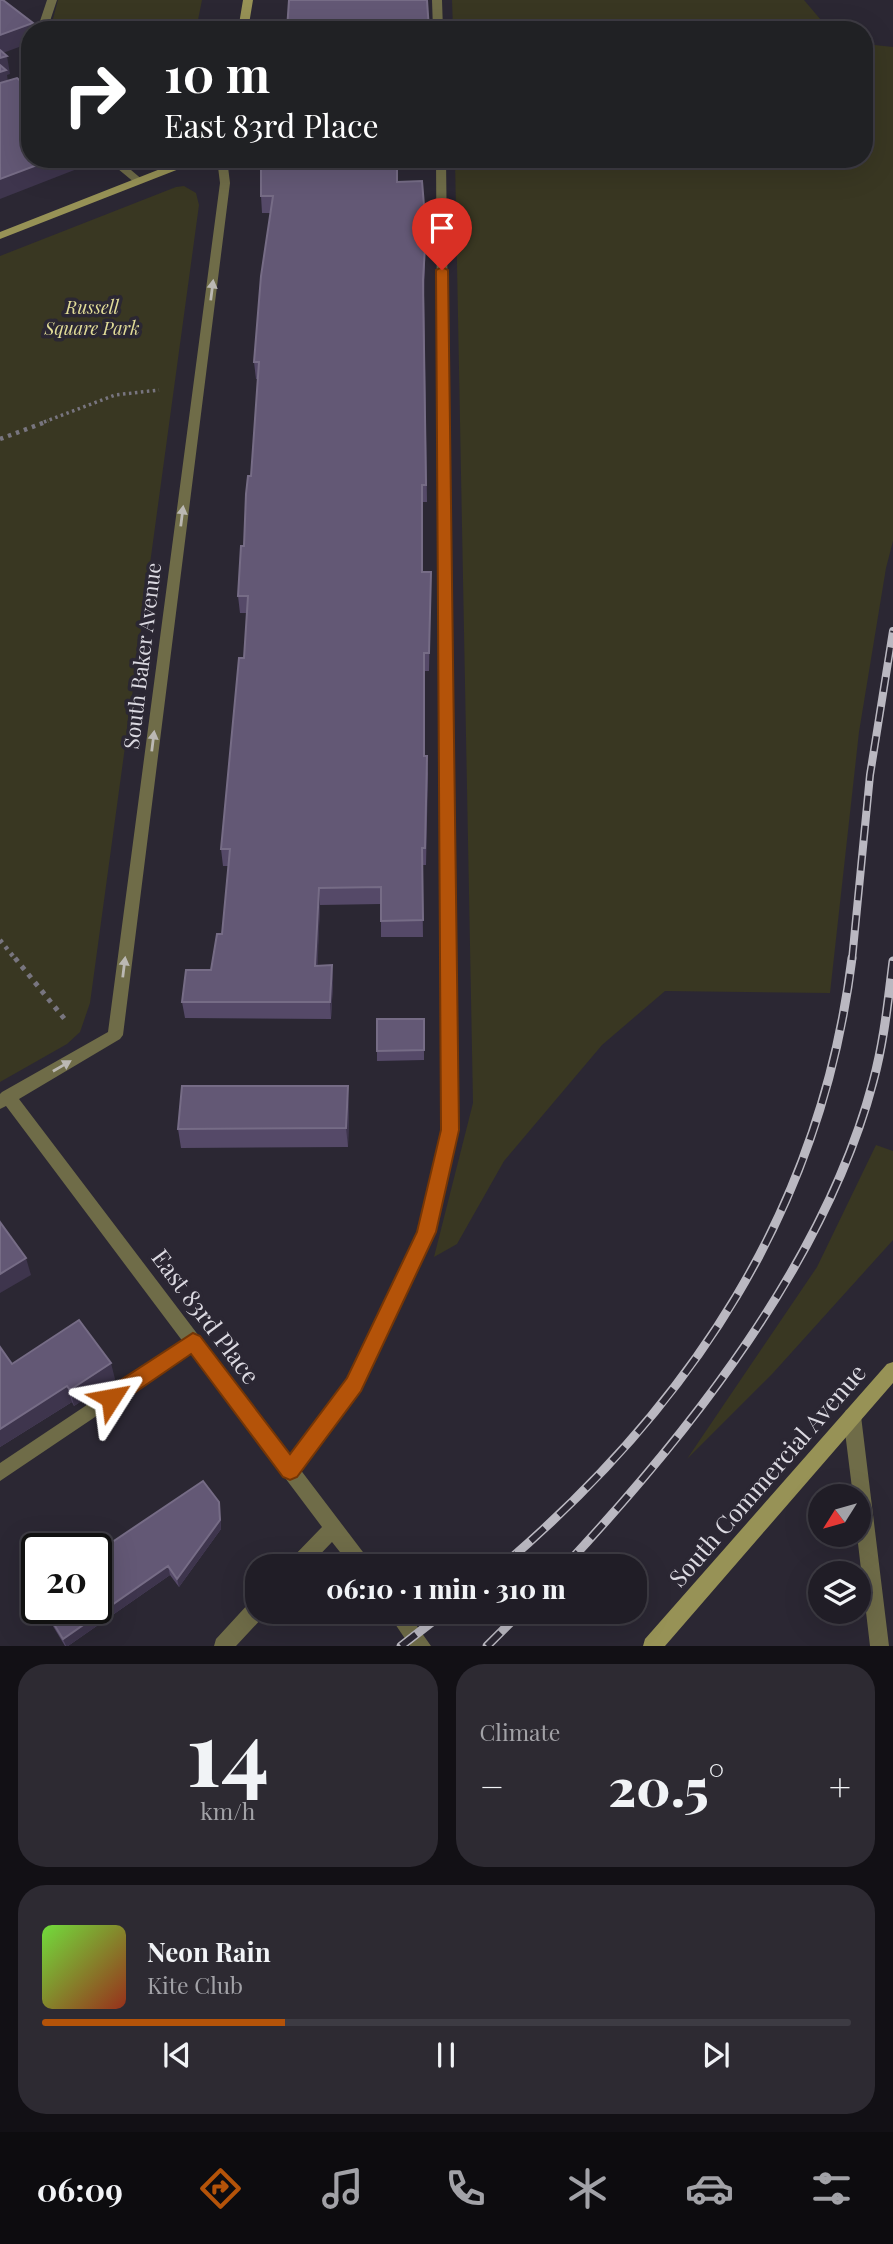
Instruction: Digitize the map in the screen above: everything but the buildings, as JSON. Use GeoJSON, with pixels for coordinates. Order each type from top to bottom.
{"type":"FeatureCollection","features":[{"type":"Feature","properties":{"kind":"street"},"geometry":{"type":"LineString","coordinates":[[45,21],[52,0]]}},
{"type":"Feature","properties":{"kind":"street"},"geometry":{"type":"LineString","coordinates":[[244,21],[248,0]]}},
{"type":"Feature","properties":{"kind":"street"},"geometry":{"type":"LineString","coordinates":[[437,0],[438,21]]}},
{"type":"Feature","properties":{"kind":"street"},"geometry":{"type":"LineString","coordinates":[[11,93],[21,92]]}},
{"type":"Feature","properties":{"kind":"street"},"geometry":{"type":"LineString","coordinates":[[122,168],[139,181]]}},
{"type":"Feature","properties":{"kind":"street"},"geometry":{"type":"LineString","coordinates":[[0,236],[172,168]]}},
{"type":"Feature","properties":{"kind":"street","name":"South Baker Avenue"},"geometry":{"type":"LineString","coordinates":[[4,1099],[115,1035],[225,183],[222,168]]}},
{"type":"Feature","properties":{"kind":"street"},"geometry":{"type":"LineString","coordinates":[[290,1470],[354,1384],[395,1299],[426,1232],[450,1130],[441,168]]}},
{"type":"Feature","properties":{"kind":"street","name":"East 83rd Place"},"geometry":{"type":"LineString","coordinates":[[4,1099],[193,1342],[353,1554]]}},
{"type":"Feature","properties":{"kind":"street"},"geometry":{"type":"LineString","coordinates":[[0,1472],[193,1342]]}},
{"type":"Feature","properties":{"kind":"street","name":"South Commercial Avenue"},"geometry":{"type":"LineString","coordinates":[[652,1646],[893,1370]]}},
{"type":"Feature","properties":{"kind":"street"},"geometry":{"type":"LineString","coordinates":[[852,1416],[880,1646]]}},
{"type":"Feature","properties":{"kind":"street"},"geometry":{"type":"LineString","coordinates":[[308,1554],[333,1528]]}},
{"type":"Feature","properties":{"kind":"street"},"geometry":{"type":"LineString","coordinates":[[223,1646],[245,1622]]}},
{"type":"Feature","properties":{"kind":"street"},"geometry":{"type":"LineString","coordinates":[[405,1624],[422,1646]]}},
{"type":"Feature","properties":{"kind":"path"},"geometry":{"type":"LineString","coordinates":[[0,439],[115,395],[159,390]]}},
{"type":"Feature","properties":{"kind":"path"},"geometry":{"type":"LineString","coordinates":[[0,940],[67,1022]]}},
{"type":"Feature","properties":{"kind":"green space"},"geometry":{"type":"Polygon","coordinates":[[[58,0],[202,0],[198,21],[52,21],[58,0]]]}},
{"type":"Feature","properties":{"kind":"green space"},"geometry":{"type":"Polygon","coordinates":[[[452,0],[804,0],[822,21],[453,21],[452,0]]]}},
{"type":"Feature","properties":{"kind":"green space"},"geometry":{"type":"Polygon","coordinates":[[[873,45],[893,47],[893,541],[886,568],[859,732],[830,993],[665,991],[602,1045],[504,1161],[457,1244],[434,1257],[473,1103],[455,168],[873,168],[873,45]]]}},
{"type":"Feature","properties":{"kind":"green space","name":"Russell Square Park"},"geometry":{"type":"Polygon","coordinates":[[[184,186],[196,193],[199,205],[90,1003],[80,1032],[67,1044],[0,1082],[0,256],[184,186]]]}},
{"type":"Feature","properties":{"kind":"green space"},"geometry":{"type":"Polygon","coordinates":[[[876,1145],[893,1151],[893,1240],[773,1373],[687,1459],[817,1267],[876,1145]]]}},
{"type":"Feature","properties":{"kind":"railway"},"geometry":{"type":"LineString","coordinates":[[852,960],[870,775],[893,631]]}},
{"type":"Feature","properties":{"kind":"railway"},"geometry":{"type":"LineString","coordinates":[[515,1554],[570,1504],[632,1438],[688,1369],[737,1296],[778,1218],[811,1137],[836,1050],[852,958]]}},
{"type":"Feature","properties":{"kind":"railway"},"geometry":{"type":"LineString","coordinates":[[576,1554],[659,1459],[705,1401],[748,1341],[787,1279],[822,1215],[851,1149],[873,1082],[893,961]]}},
{"type":"Feature","properties":{"kind":"railway"},"geometry":{"type":"LineString","coordinates":[[401,1646],[429,1624]]}},
{"type":"Feature","properties":{"kind":"railway"},"geometry":{"type":"LineString","coordinates":[[487,1646],[509,1624]]}},
{"type":"Feature","properties":{"kind":"route"},"geometry":{"type":"LineString","coordinates":[[111,1398],[193,1342],[290,1470],[354,1384],[426,1232],[450,1130],[442,270]]}}]}
